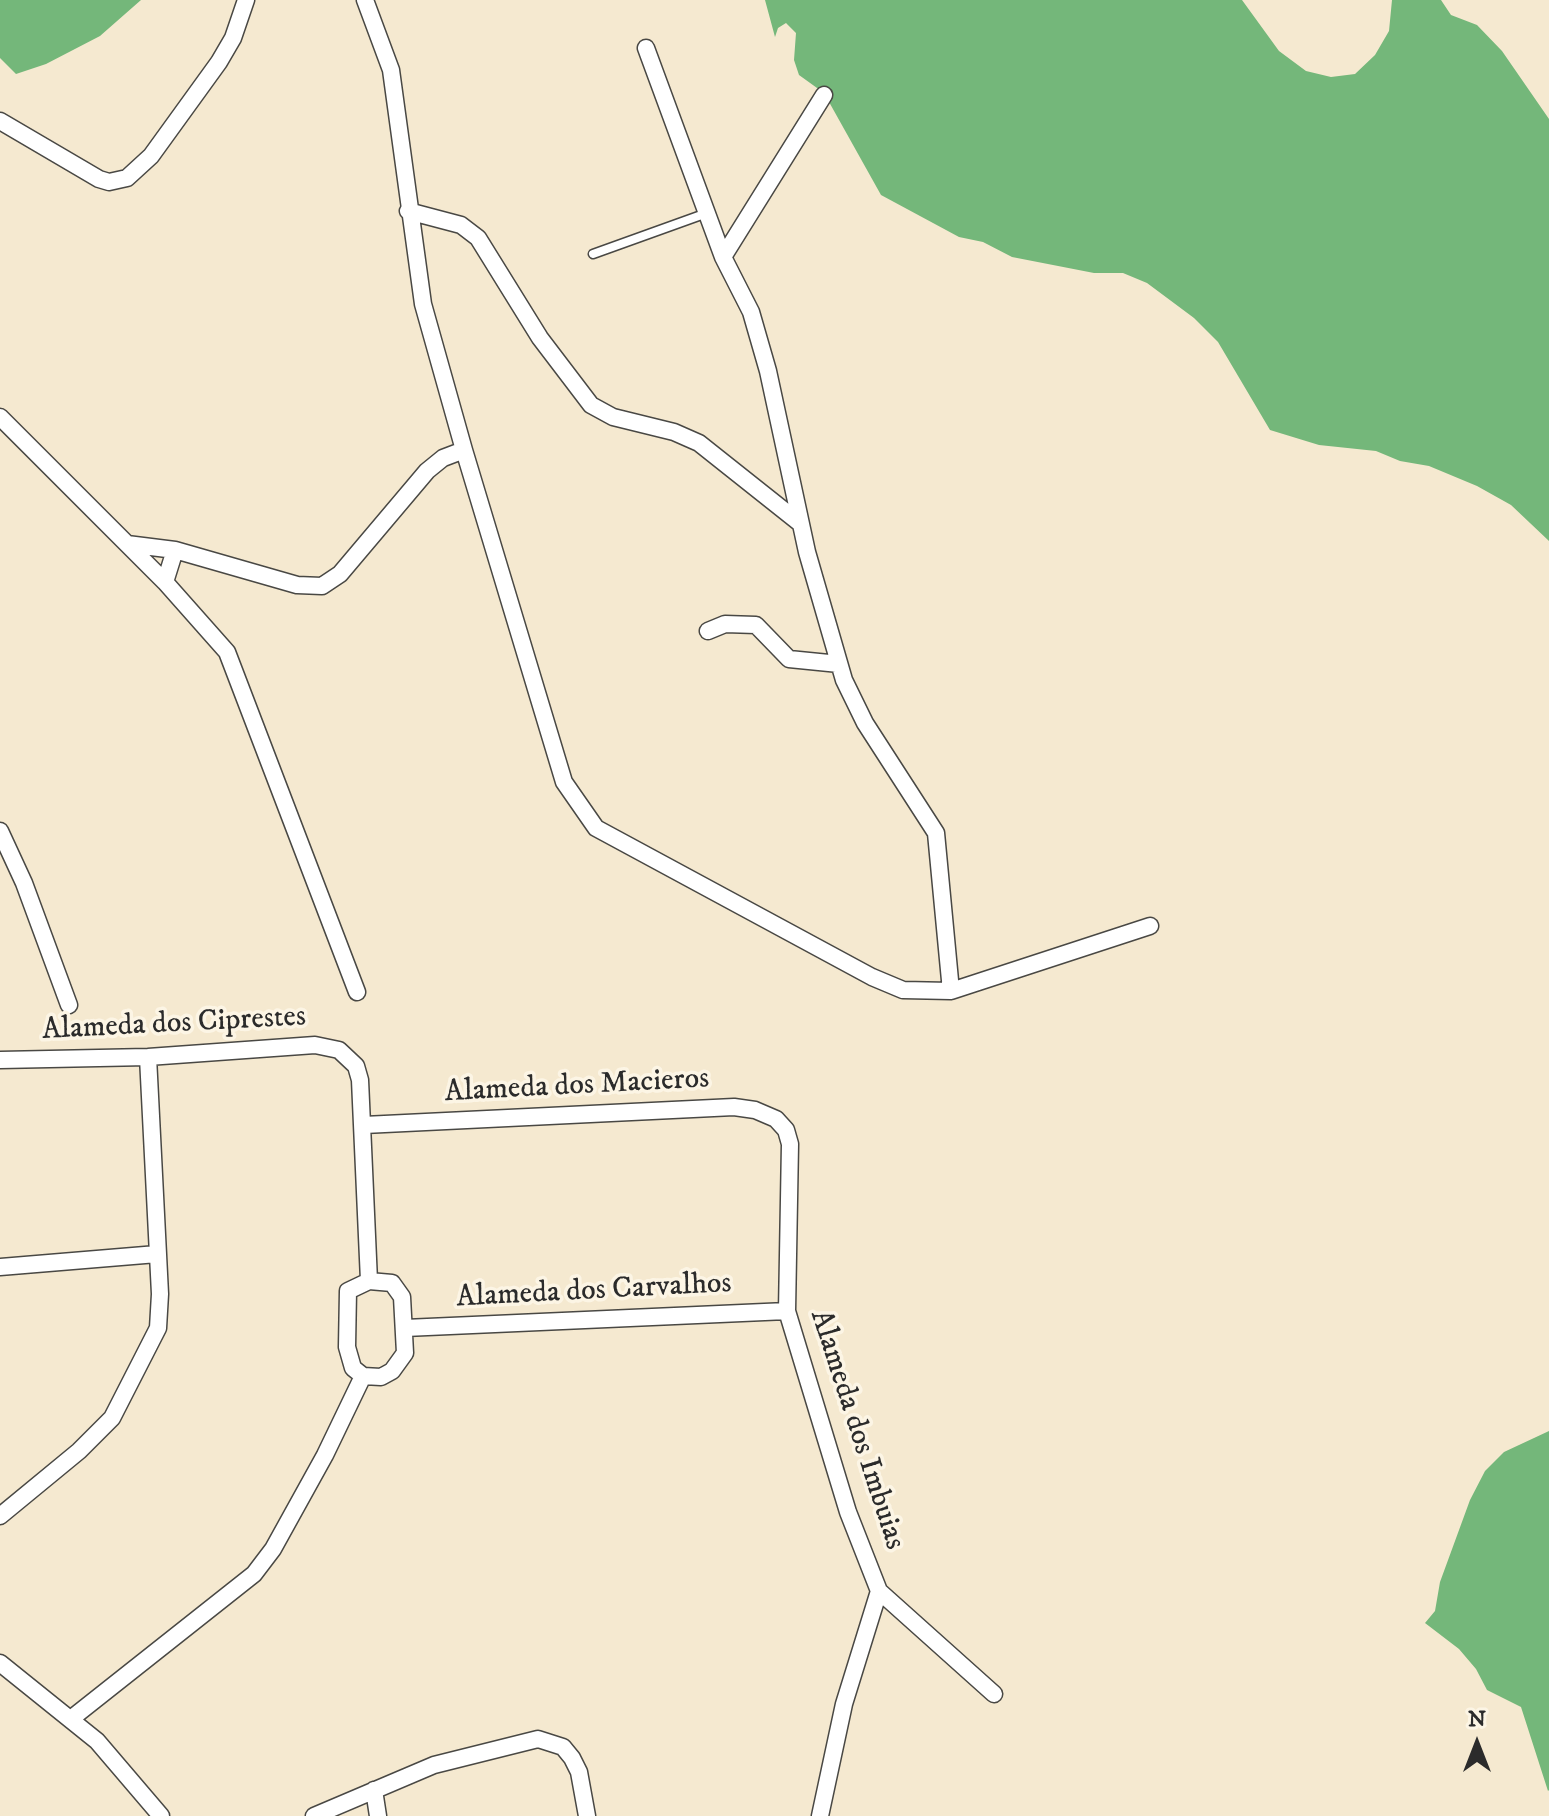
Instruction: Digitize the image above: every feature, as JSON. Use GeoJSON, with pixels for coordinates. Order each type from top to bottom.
{"type":"FeatureCollection","features":[{"type":"Feature","properties":{"kind":"street"},"geometry":{"type":"LineString","coordinates":[[0,121],[99,179],[109,182],[127,178],[151,156],[219,62],[233,38],[246,0]]}},
{"type":"Feature","properties":{"kind":"street"},"geometry":{"type":"LineString","coordinates":[[365,0],[391,70],[423,304],[564,782],[596,828],[872,977],[903,990],[951,991],[1150,926]]}},
{"type":"Feature","properties":{"kind":"street"},"geometry":{"type":"LineString","coordinates":[[646,48],[723,257],[751,312],[768,371],[801,524],[850,696],[936,833],[951,991]]}},
{"type":"Feature","properties":{"kind":"street"},"geometry":{"type":"LineString","coordinates":[[723,257],[824,95]]}},
{"type":"Feature","properties":{"kind":"street"},"geometry":{"type":"LineString","coordinates":[[408,211],[461,225],[478,238],[540,338],[591,405],[613,417],[674,432],[699,443],[801,524]]}},
{"type":"Feature","properties":{"kind":"street"},"geometry":{"type":"LineString","coordinates":[[2,422],[215,635],[236,670],[357,992]]}},
{"type":"Feature","properties":{"kind":"street"},"geometry":{"type":"LineString","coordinates":[[127,544],[175,550],[297,585],[322,586],[340,574],[427,471],[443,458],[464,450]]}},
{"type":"Feature","properties":{"kind":"street"},"geometry":{"type":"LineString","coordinates":[[165,582],[175,550]]}},
{"type":"Feature","properties":{"kind":"street"},"geometry":{"type":"LineString","coordinates":[[708,631],[725,624],[756,625],[789,659],[839,664]]}},
{"type":"Feature","properties":{"kind":"street"},"geometry":{"type":"LineString","coordinates":[[0,831],[24,883],[69,1005]]}},
{"type":"Feature","properties":{"kind":"street","name":"Alameda dos Ciprestes"},"geometry":{"type":"LineString","coordinates":[[0,1060],[148,1057],[329,1046],[348,1056],[360,1080],[364,1125]]}},
{"type":"Feature","properties":{"kind":"street"},"geometry":{"type":"LineString","coordinates":[[0,1516],[79,1451],[112,1418],[158,1328],[148,1057]]}},
{"type":"Feature","properties":{"kind":"street","name":"Alameda dos Macieros"},"geometry":{"type":"LineString","coordinates":[[364,1125],[734,1107],[766,1114],[786,1130]]}},
{"type":"Feature","properties":{"kind":"street"},"geometry":{"type":"LineString","coordinates":[[364,1125],[369,1281]]}},
{"type":"Feature","properties":{"kind":"street","name":"Alameda dos Imbuias"},"geometry":{"type":"LineString","coordinates":[[786,1130],[790,1144],[787,1311],[848,1512],[879,1591],[994,1694]]}},
{"type":"Feature","properties":{"kind":"street"},"geometry":{"type":"LineString","coordinates":[[0,1267],[157,1254]]}},
{"type":"Feature","properties":{"kind":"street"},"geometry":{"type":"LineString","coordinates":[[369,1281],[383,1281],[398,1289],[402,1297],[405,1328],[405,1353],[400,1363],[381,1377],[363,1376],[353,1368],[349,1357],[348,1291],[355,1285],[369,1281]]}},
{"type":"Feature","properties":{"kind":"street","name":"Alameda dos Carvalhos"},"geometry":{"type":"LineString","coordinates":[[405,1328],[787,1311]]}},
{"type":"Feature","properties":{"kind":"street"},"geometry":{"type":"LineString","coordinates":[[72,1718],[254,1574],[273,1549],[325,1455],[363,1376]]}},
{"type":"Feature","properties":{"kind":"street"},"geometry":{"type":"LineString","coordinates":[[820,1816],[844,1704],[879,1591]]}},
{"type":"Feature","properties":{"kind":"street"},"geometry":{"type":"LineString","coordinates":[[0,1663],[72,1718],[118,1762],[161,1816]]}},
{"type":"Feature","properties":{"kind":"street"},"geometry":{"type":"LineString","coordinates":[[314,1816],[462,1756],[519,1742],[551,1740],[563,1747],[579,1772],[587,1816]]}},
{"type":"Feature","properties":{"kind":"street"},"geometry":{"type":"LineString","coordinates":[[374,1790],[378,1816]]}},
{"type":"Feature","properties":{"kind":"lane"},"geometry":{"type":"LineString","coordinates":[[593,254],[707,213]]}},
{"type":"Feature","properties":{"kind":"green space"},"geometry":{"type":"Polygon","coordinates":[[[0,0],[141,0],[100,36],[46,64],[16,74],[0,58],[0,0]]]}},
{"type":"Feature","properties":{"kind":"green space"},"geometry":{"type":"Polygon","coordinates":[[[765,0],[1242,0],[1279,51],[1306,71],[1331,77],[1355,74],[1375,55],[1389,31],[1392,0],[1441,0],[1451,15],[1477,25],[1502,51],[1549,119],[1549,541],[1511,505],[1477,486],[1429,466],[1400,461],[1376,451],[1319,445],[1270,430],[1218,342],[1194,318],[1147,283],[1123,273],[1094,273],[1012,257],[983,242],[959,237],[881,195],[824,93],[799,75],[794,60],[796,33],[786,23],[778,28],[775,37],[765,0]]]}},
{"type":"Feature","properties":{"kind":"green space"},"geometry":{"type":"Polygon","coordinates":[[[1549,1431],[1548,1791],[1521,1707],[1487,1690],[1476,1669],[1459,1649],[1425,1623],[1435,1611],[1440,1582],[1470,1500],[1485,1471],[1504,1452],[1549,1431]]]}}]}
